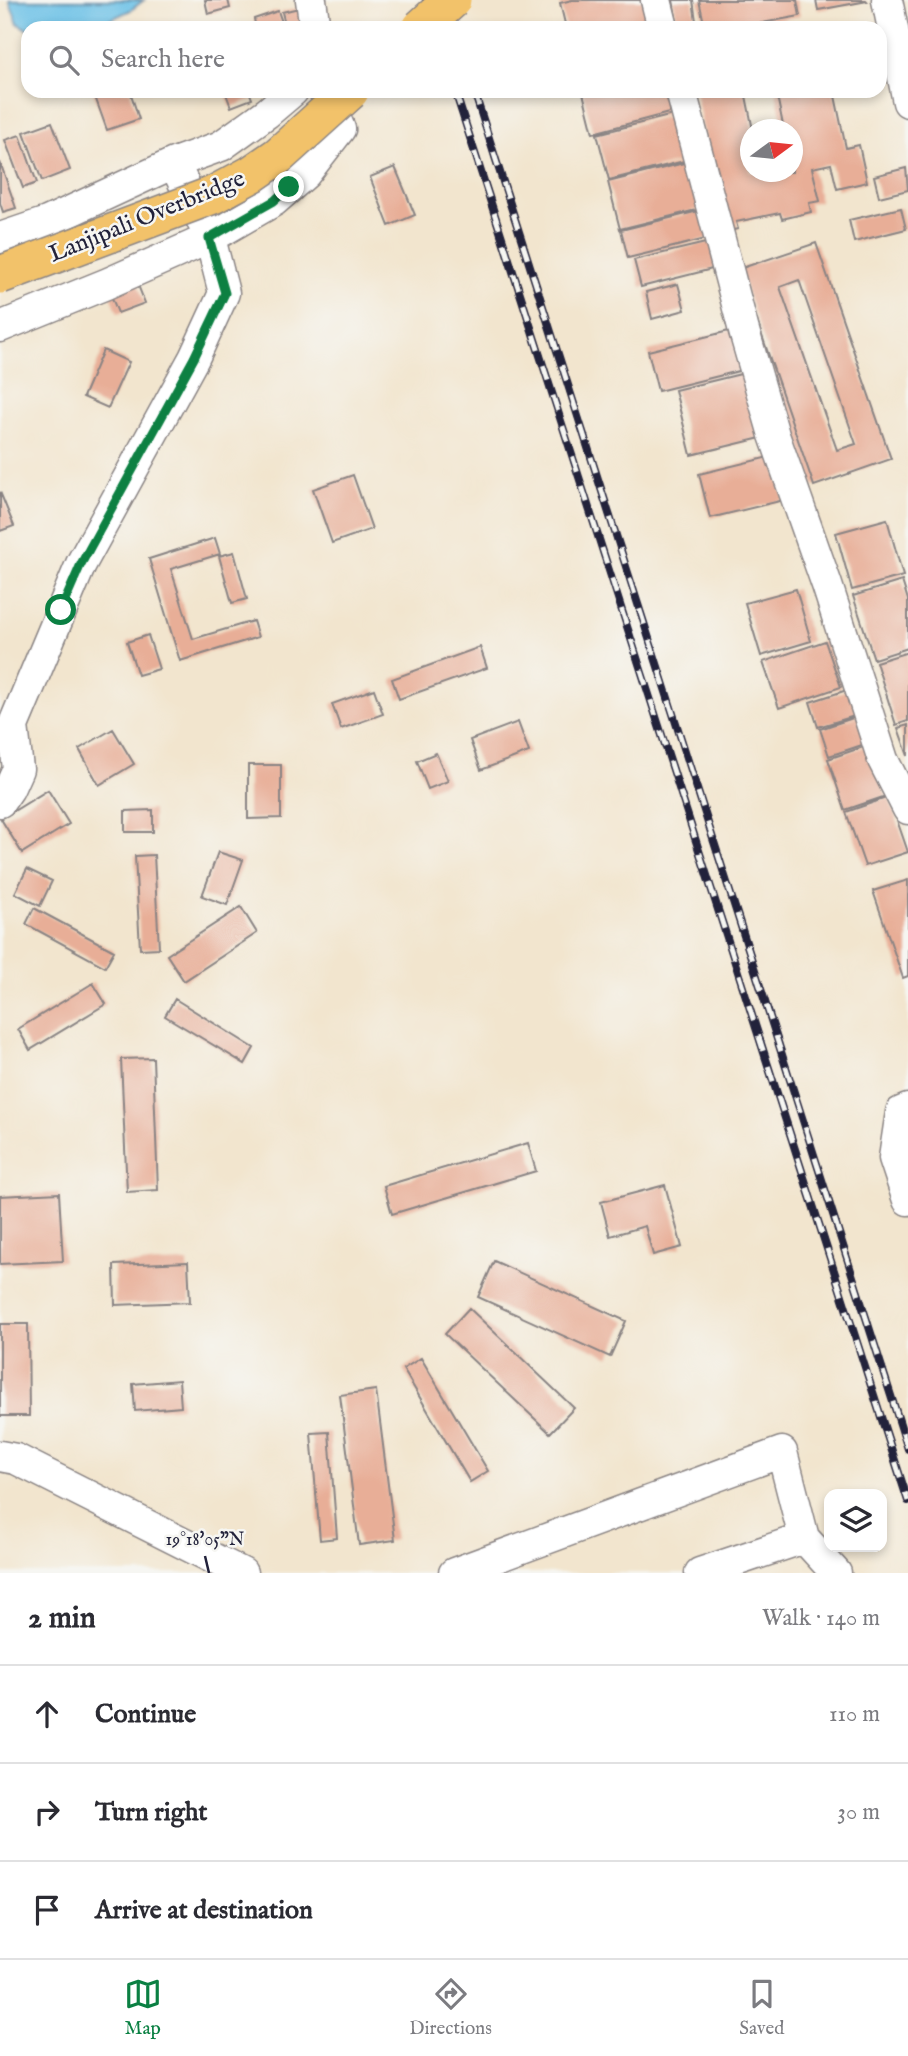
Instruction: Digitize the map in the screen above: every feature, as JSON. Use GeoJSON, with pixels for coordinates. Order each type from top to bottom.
{"type":"FeatureCollection","features":[{"type":"Feature","properties":{"kind":"main road"},"geometry":{"type":"LineString","coordinates":[[429,21],[452,0]]}},
{"type":"Feature","properties":{"kind":"main road","name":"Lanjipali Overbridge"},"geometry":{"type":"LineString","coordinates":[[0,275],[213,195],[278,156],[342,98]]}},
{"type":"Feature","properties":{"kind":"street"},"geometry":{"type":"LineString","coordinates":[[310,0],[314,21]]}},
{"type":"Feature","properties":{"kind":"street"},"geometry":{"type":"LineString","coordinates":[[656,0],[661,21]]}},
{"type":"Feature","properties":{"kind":"street"},"geometry":{"type":"LineString","coordinates":[[887,0],[908,102]]}},
{"type":"Feature","properties":{"kind":"street"},"geometry":{"type":"LineString","coordinates":[[0,239],[47,222],[174,163],[220,146],[285,98]]}},
{"type":"Feature","properties":{"kind":"street"},"geometry":{"type":"LineString","coordinates":[[0,327],[209,238],[274,201],[305,174],[340,129],[327,98]]}},
{"type":"Feature","properties":{"kind":"street"},"geometry":{"type":"LineString","coordinates":[[683,98],[774,435],[827,584],[883,760],[907,811]]}},
{"type":"Feature","properties":{"kind":"street"},"geometry":{"type":"LineString","coordinates":[[0,802],[18,769],[13,726],[81,564],[194,358],[225,293],[209,238],[174,163]]}},
{"type":"Feature","properties":{"kind":"street"},"geometry":{"type":"LineString","coordinates":[[908,1109],[901,1112],[894,1158],[908,1200]]}},
{"type":"Feature","properties":{"kind":"street"},"geometry":{"type":"LineString","coordinates":[[454,1573],[782,1452],[804,1538],[836,1573]]}},
{"type":"Feature","properties":{"kind":"street"},"geometry":{"type":"LineString","coordinates":[[0,1456],[16,1459],[242,1573]]}},
{"type":"Feature","properties":{"kind":"street"},"geometry":{"type":"LineString","coordinates":[[700,1573],[804,1538]]}},
{"type":"Feature","properties":{"kind":"water"},"geometry":{"type":"Polygon","coordinates":[[[9,0],[144,0],[131,10],[107,21],[21,21],[21,25],[9,0]]]}},
{"type":"Feature","properties":{"kind":"building"},"geometry":{"type":"Polygon","coordinates":[[[205,0],[228,0],[230,8],[208,14],[205,0]]]}},
{"type":"Feature","properties":{"kind":"building"},"geometry":{"type":"Polygon","coordinates":[[[572,0],[653,0],[658,21],[564,21],[560,3],[572,0]]]}},
{"type":"Feature","properties":{"kind":"building"},"geometry":{"type":"Polygon","coordinates":[[[673,0],[693,0],[696,21],[677,21],[673,0]]]}},
{"type":"Feature","properties":{"kind":"building"},"geometry":{"type":"Polygon","coordinates":[[[699,0],[797,0],[800,16],[773,21],[704,21],[699,0]]]}},
{"type":"Feature","properties":{"kind":"building"},"geometry":{"type":"Polygon","coordinates":[[[816,0],[866,0],[867,1],[818,10],[816,0]]]}},
{"type":"Feature","properties":{"kind":"building"},"geometry":{"type":"Polygon","coordinates":[[[299,8],[302,21],[284,21],[282,12],[299,8]]]}},
{"type":"Feature","properties":{"kind":"building"},"geometry":{"type":"Polygon","coordinates":[[[278,11],[282,21],[254,21],[278,11]]]}},
{"type":"Feature","properties":{"kind":"building"},"geometry":{"type":"Polygon","coordinates":[[[96,98],[132,98],[139,119],[107,130],[96,98]]]}},
{"type":"Feature","properties":{"kind":"building"},"geometry":{"type":"Polygon","coordinates":[[[228,98],[252,98],[252,99],[231,107],[228,98]]]}},
{"type":"Feature","properties":{"kind":"building"},"geometry":{"type":"Polygon","coordinates":[[[584,98],[681,98],[684,109],[593,133],[584,98]]]}},
{"type":"Feature","properties":{"kind":"building"},"geometry":{"type":"Polygon","coordinates":[[[696,98],[746,98],[751,119],[740,119],[740,182],[803,182],[803,119],[782,119],[777,98],[835,98],[846,148],[859,145],[867,182],[837,189],[831,164],[812,168],[820,201],[809,203],[811,212],[782,219],[780,213],[736,222],[738,229],[724,232],[696,98]]]}},
{"type":"Feature","properties":{"kind":"building"},"geometry":{"type":"Polygon","coordinates":[[[681,113],[692,159],[609,180],[597,134],[681,113]]]}},
{"type":"Feature","properties":{"kind":"building"},"geometry":{"type":"Polygon","coordinates":[[[52,122],[70,170],[42,181],[24,132],[52,122]]]}},
{"type":"Feature","properties":{"kind":"building"},"geometry":{"type":"Polygon","coordinates":[[[20,135],[37,183],[23,188],[5,140],[20,135]]]}},
{"type":"Feature","properties":{"kind":"building"},"geometry":{"type":"Polygon","coordinates":[[[696,160],[708,207],[620,229],[608,182],[696,160]]]}},
{"type":"Feature","properties":{"kind":"building"},"geometry":{"type":"Polygon","coordinates":[[[0,162],[16,208],[3,212],[0,203],[0,162]]]}},
{"type":"Feature","properties":{"kind":"building"},"geometry":{"type":"Polygon","coordinates":[[[395,167],[415,215],[389,226],[370,177],[395,167]]]}},
{"type":"Feature","properties":{"kind":"building"},"geometry":{"type":"Polygon","coordinates":[[[906,168],[908,190],[879,197],[874,176],[906,168]]]}},
{"type":"Feature","properties":{"kind":"building"},"geometry":{"type":"Polygon","coordinates":[[[901,208],[906,229],[854,242],[849,220],[901,208]]]}},
{"type":"Feature","properties":{"kind":"building"},"geometry":{"type":"Polygon","coordinates":[[[707,209],[714,237],[628,258],[621,230],[707,209]]]}},
{"type":"Feature","properties":{"kind":"building"},"geometry":{"type":"Polygon","coordinates":[[[714,241],[720,267],[641,287],[634,260],[714,241]]]}},
{"type":"Feature","properties":{"kind":"building"},"geometry":{"type":"Polygon","coordinates":[[[816,243],[891,459],[814,486],[739,269],[816,243]],[[799,280],[780,287],[837,450],[856,444],[799,280]]]}},
{"type":"Feature","properties":{"kind":"building"},"geometry":{"type":"Polygon","coordinates":[[[134,275],[145,303],[118,313],[107,285],[134,275]]]}},
{"type":"Feature","properties":{"kind":"building"},"geometry":{"type":"Polygon","coordinates":[[[678,284],[685,310],[652,319],[646,292],[678,284]]]}},
{"type":"Feature","properties":{"kind":"building"},"geometry":{"type":"Polygon","coordinates":[[[737,329],[747,369],[658,391],[648,351],[737,329]]]}},
{"type":"Feature","properties":{"kind":"building"},"geometry":{"type":"Polygon","coordinates":[[[103,350],[129,362],[108,408],[83,397],[103,350]]]}},
{"type":"Feature","properties":{"kind":"building"},"geometry":{"type":"Polygon","coordinates":[[[749,372],[765,437],[691,455],[675,390],[749,372]]]}},
{"type":"Feature","properties":{"kind":"building"},"geometry":{"type":"Polygon","coordinates":[[[773,456],[784,500],[710,518],[699,474],[773,456]]]}},
{"type":"Feature","properties":{"kind":"building"},"geometry":{"type":"Polygon","coordinates":[[[353,475],[372,529],[332,543],[313,489],[353,475]]]}},
{"type":"Feature","properties":{"kind":"building"},"geometry":{"type":"Polygon","coordinates":[[[0,492],[14,526],[0,531],[0,492]]]}},
{"type":"Feature","properties":{"kind":"building"},"geometry":{"type":"Polygon","coordinates":[[[887,519],[903,576],[852,590],[836,533],[887,519]]]}},
{"type":"Feature","properties":{"kind":"building"},"geometry":{"type":"Polygon","coordinates":[[[215,538],[220,554],[171,569],[193,639],[253,621],[258,637],[180,661],[149,559],[215,538]]]}},
{"type":"Feature","properties":{"kind":"building"},"geometry":{"type":"Polygon","coordinates":[[[234,552],[247,599],[232,603],[219,556],[234,552]]]}},
{"type":"Feature","properties":{"kind":"building"},"geometry":{"type":"Polygon","coordinates":[[[902,581],[908,600],[908,648],[874,659],[853,596],[902,581]]]}},
{"type":"Feature","properties":{"kind":"building"},"geometry":{"type":"Polygon","coordinates":[[[796,589],[811,641],[761,656],[745,603],[796,589]]]}},
{"type":"Feature","properties":{"kind":"building"},"geometry":{"type":"Polygon","coordinates":[[[148,635],[159,669],[138,675],[127,642],[148,635]]]}},
{"type":"Feature","properties":{"kind":"building"},"geometry":{"type":"Polygon","coordinates":[[[825,641],[841,687],[779,708],[763,662],[825,641]]]}},
{"type":"Feature","properties":{"kind":"building"},"geometry":{"type":"Polygon","coordinates":[[[480,647],[487,668],[399,699],[392,679],[480,647]]]}},
{"type":"Feature","properties":{"kind":"building"},"geometry":{"type":"Polygon","coordinates":[[[908,652],[908,721],[896,725],[876,662],[908,652]]]}},
{"type":"Feature","properties":{"kind":"building"},"geometry":{"type":"Polygon","coordinates":[[[374,689],[383,714],[341,729],[332,704],[374,689]]]}},
{"type":"Feature","properties":{"kind":"building"},"geometry":{"type":"Polygon","coordinates":[[[850,689],[858,715],[818,727],[810,702],[850,689]]]}},
{"type":"Feature","properties":{"kind":"building"},"geometry":{"type":"Polygon","coordinates":[[[859,716],[868,743],[829,756],[820,729],[859,716]]]}},
{"type":"Feature","properties":{"kind":"building"},"geometry":{"type":"Polygon","coordinates":[[[518,722],[529,752],[481,770],[470,740],[518,722]]]}},
{"type":"Feature","properties":{"kind":"building"},"geometry":{"type":"Polygon","coordinates":[[[908,725],[908,756],[898,728],[908,725]]]}},
{"type":"Feature","properties":{"kind":"building"},"geometry":{"type":"Polygon","coordinates":[[[113,729],[134,764],[99,785],[79,749],[113,729]]]}},
{"type":"Feature","properties":{"kind":"building"},"geometry":{"type":"Polygon","coordinates":[[[869,745],[886,796],[845,810],[828,759],[869,745]]]}},
{"type":"Feature","properties":{"kind":"building"},"geometry":{"type":"Polygon","coordinates":[[[436,753],[448,781],[428,789],[417,761],[436,753]]]}},
{"type":"Feature","properties":{"kind":"building"},"geometry":{"type":"Polygon","coordinates":[[[248,765],[281,765],[281,818],[248,819],[248,765]]]}},
{"type":"Feature","properties":{"kind":"building"},"geometry":{"type":"Polygon","coordinates":[[[48,790],[69,824],[22,853],[1,819],[48,790]]]}},
{"type":"Feature","properties":{"kind":"building"},"geometry":{"type":"Polygon","coordinates":[[[889,797],[908,852],[865,866],[846,812],[889,797]]]}},
{"type":"Feature","properties":{"kind":"building"},"geometry":{"type":"Polygon","coordinates":[[[153,810],[153,832],[125,832],[125,811],[153,810]]]}},
{"type":"Feature","properties":{"kind":"building"},"geometry":{"type":"Polygon","coordinates":[[[218,852],[243,860],[227,905],[202,896],[218,852]]]}},
{"type":"Feature","properties":{"kind":"building"},"geometry":{"type":"Polygon","coordinates":[[[154,855],[159,948],[140,949],[135,856],[154,855]]]}},
{"type":"Feature","properties":{"kind":"building"},"geometry":{"type":"Polygon","coordinates":[[[27,869],[52,881],[40,906],[15,893],[27,869]]]}},
{"type":"Feature","properties":{"kind":"building"},"geometry":{"type":"Polygon","coordinates":[[[908,880],[908,976],[903,978],[873,891],[908,880]]]}},
{"type":"Feature","properties":{"kind":"building"},"geometry":{"type":"Polygon","coordinates":[[[241,907],[257,933],[184,981],[167,955],[241,907]]]}},
{"type":"Feature","properties":{"kind":"building"},"geometry":{"type":"Polygon","coordinates":[[[34,908],[114,951],[105,967],[26,924],[34,908]]]}},
{"type":"Feature","properties":{"kind":"building"},"geometry":{"type":"Polygon","coordinates":[[[93,983],[106,1004],[30,1050],[18,1029],[93,983]]]}},
{"type":"Feature","properties":{"kind":"building"},"geometry":{"type":"Polygon","coordinates":[[[175,999],[254,1048],[245,1064],[165,1016],[175,999]]]}},
{"type":"Feature","properties":{"kind":"building"},"geometry":{"type":"Polygon","coordinates":[[[153,1058],[158,1190],[127,1192],[121,1059],[153,1058]]]}},
{"type":"Feature","properties":{"kind":"building"},"geometry":{"type":"Polygon","coordinates":[[[528,1143],[536,1171],[392,1214],[384,1186],[528,1143]]]}},
{"type":"Feature","properties":{"kind":"building"},"geometry":{"type":"Polygon","coordinates":[[[665,1185],[682,1247],[653,1255],[645,1226],[610,1236],[601,1202],[665,1185]]]}},
{"type":"Feature","properties":{"kind":"building"},"geometry":{"type":"Polygon","coordinates":[[[59,1193],[63,1261],[0,1264],[0,1196],[59,1193]]]}},
{"type":"Feature","properties":{"kind":"building"},"geometry":{"type":"Polygon","coordinates":[[[494,1261],[626,1321],[610,1357],[478,1297],[494,1261]]]}},
{"type":"Feature","properties":{"kind":"building"},"geometry":{"type":"Polygon","coordinates":[[[188,1262],[190,1302],[115,1305],[114,1265],[188,1262]]]}},
{"type":"Feature","properties":{"kind":"building"},"geometry":{"type":"Polygon","coordinates":[[[469,1308],[574,1408],[550,1433],[445,1334],[469,1308]]]}},
{"type":"Feature","properties":{"kind":"building"},"geometry":{"type":"Polygon","coordinates":[[[0,1324],[28,1324],[29,1416],[0,1416],[0,1324]]]}},
{"type":"Feature","properties":{"kind":"building"},"geometry":{"type":"Polygon","coordinates":[[[421,1358],[488,1471],[470,1482],[403,1369],[421,1358]]]}},
{"type":"Feature","properties":{"kind":"building"},"geometry":{"type":"Polygon","coordinates":[[[179,1380],[181,1407],[135,1411],[133,1384],[179,1380]]]}},
{"type":"Feature","properties":{"kind":"building"},"geometry":{"type":"Polygon","coordinates":[[[376,1390],[395,1540],[359,1545],[340,1395],[376,1390]]]}},
{"type":"Feature","properties":{"kind":"building"},"geometry":{"type":"Polygon","coordinates":[[[329,1432],[337,1538],[320,1540],[311,1433],[329,1432]]]}},
{"type":"Feature","properties":{"kind":"railway"},"geometry":{"type":"LineString","coordinates":[[426,0],[433,21]]}},
{"type":"Feature","properties":{"kind":"railway"},"geometry":{"type":"LineString","coordinates":[[445,0],[452,21]]}},
{"type":"Feature","properties":{"kind":"railway"},"geometry":{"type":"LineString","coordinates":[[457,98],[908,1501]]}},
{"type":"Feature","properties":{"kind":"railway"},"geometry":{"type":"LineString","coordinates":[[476,98],[908,1449]]}},
{"type":"Feature","properties":{"kind":"route"},"geometry":{"type":"LineString","coordinates":[[61,610],[81,564],[194,358],[225,293],[209,238],[274,201],[289,187]]}}]}
